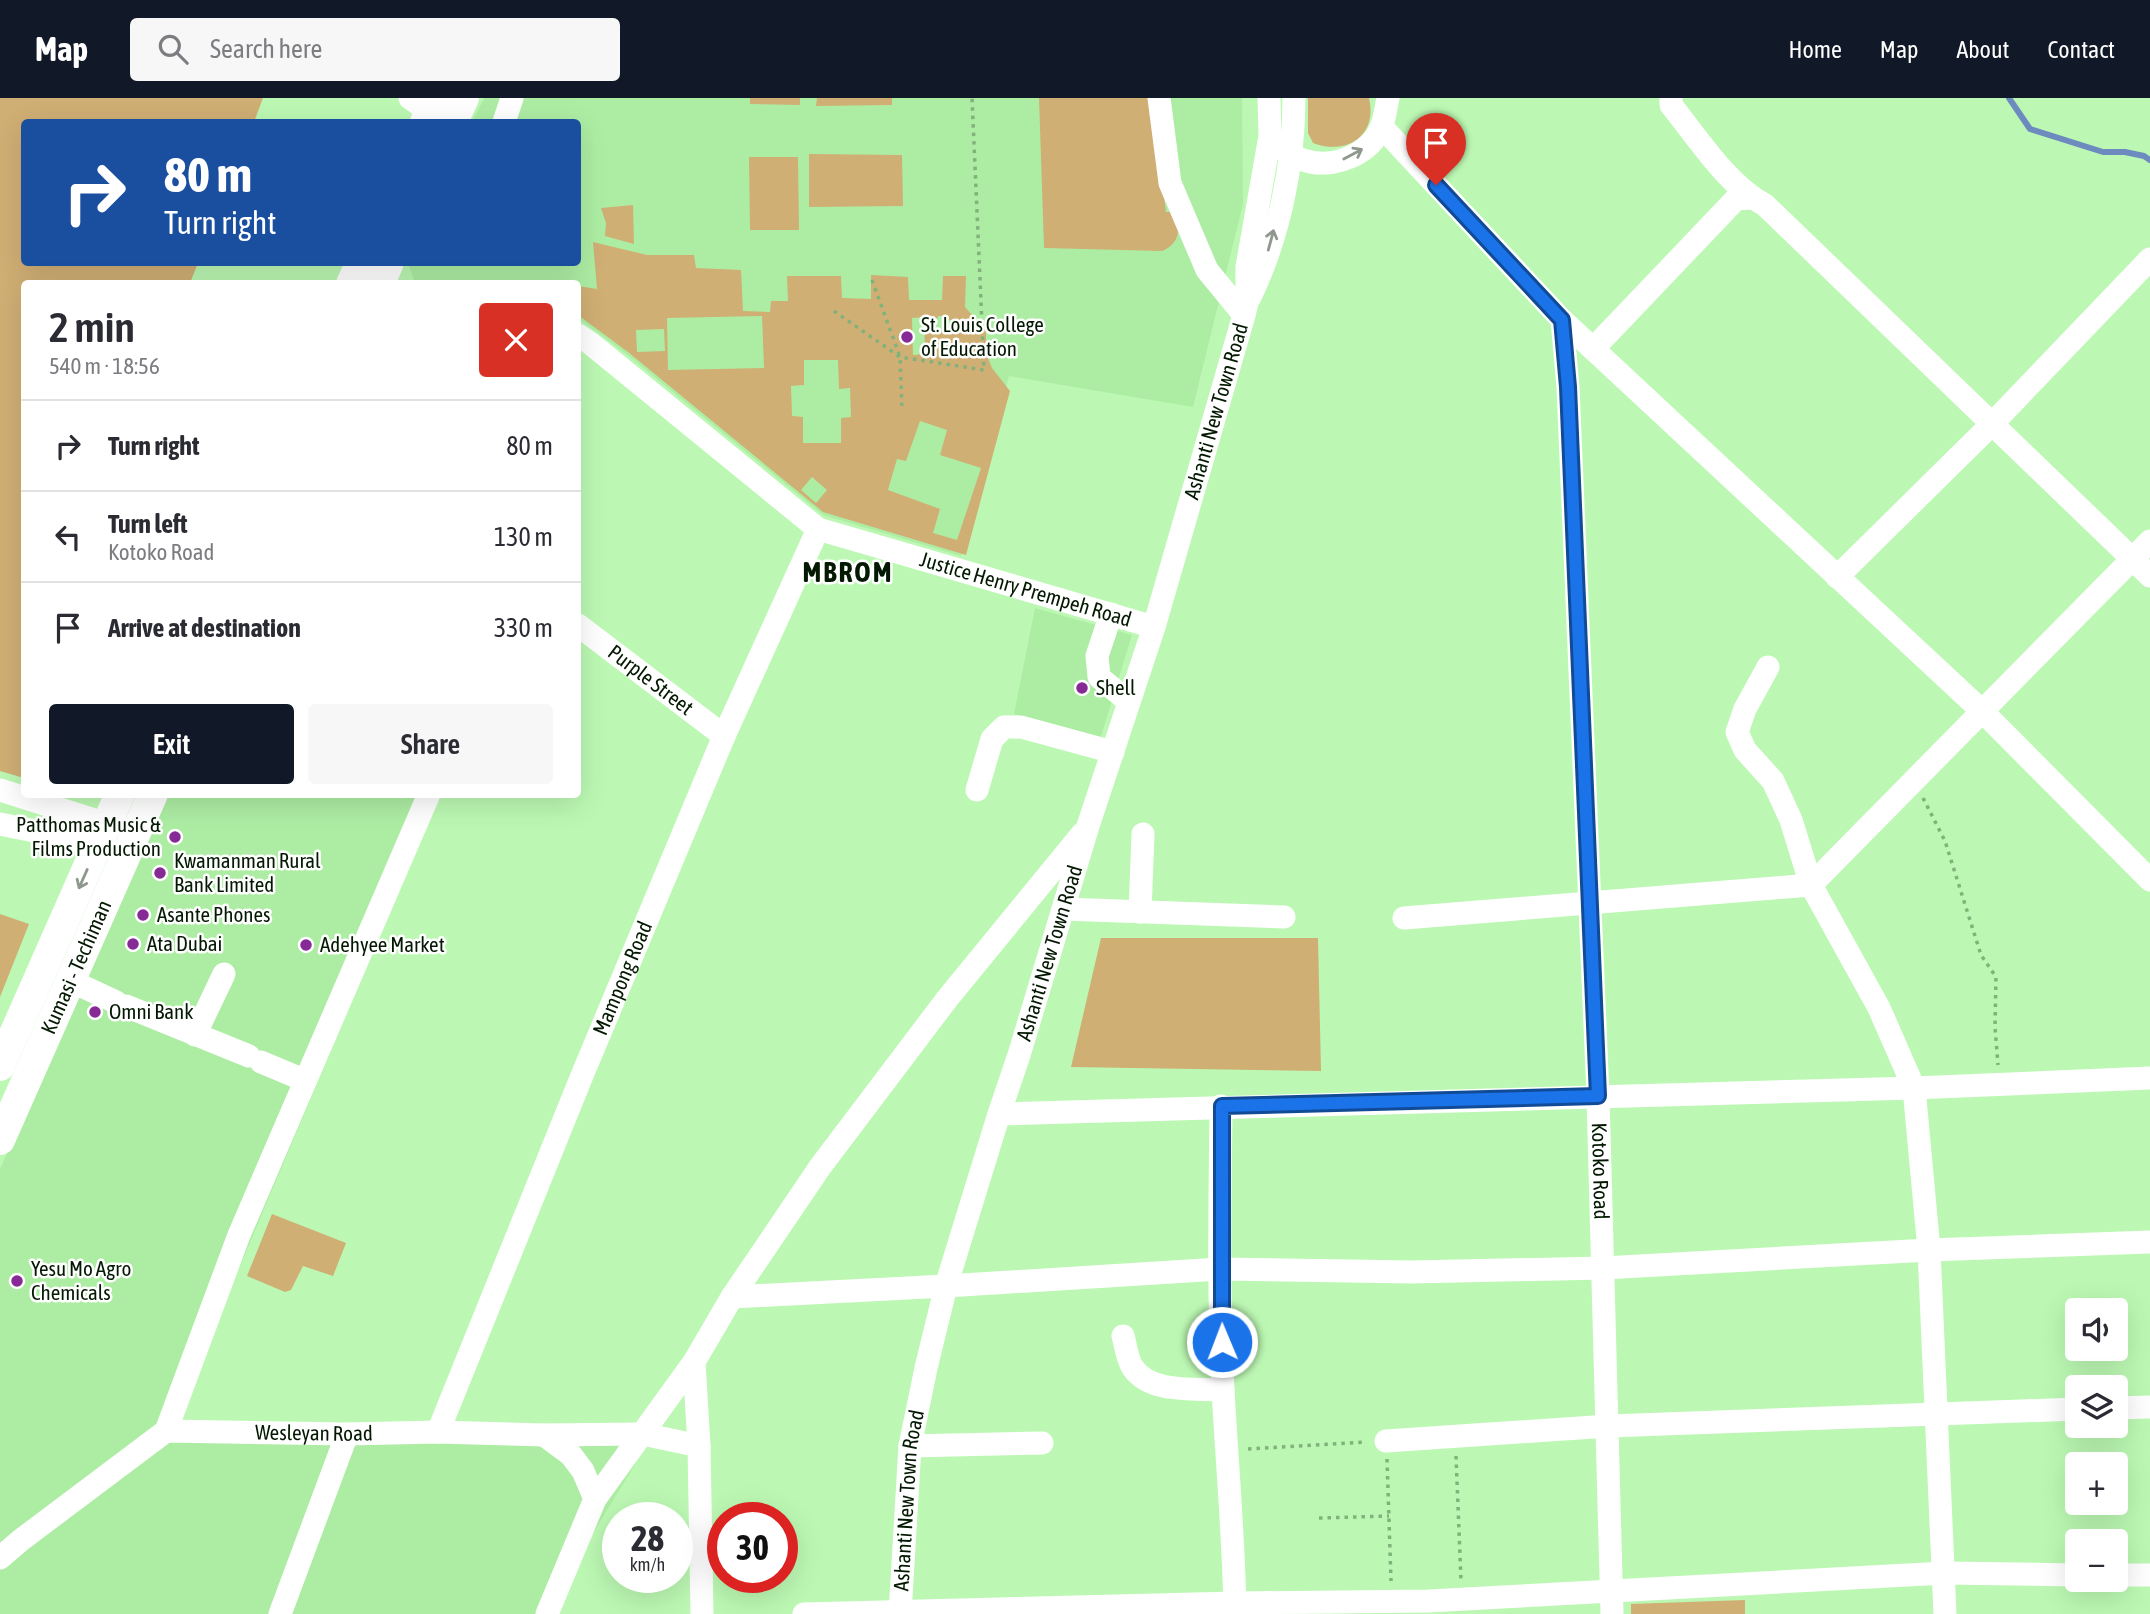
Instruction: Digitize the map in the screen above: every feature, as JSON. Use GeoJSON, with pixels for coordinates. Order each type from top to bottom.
{"type":"FeatureCollection","features":[{"type":"Feature","properties":{"kind":"main road"},"geometry":{"type":"LineString","coordinates":[[431,111],[464,98]]}},
{"type":"Feature","properties":{"kind":"main road"},"geometry":{"type":"LineString","coordinates":[[363,274],[380,266]]}},
{"type":"Feature","properties":{"kind":"main road","name":"Kumasi - Techiman"},"geometry":{"type":"LineString","coordinates":[[4,1057],[118,798]]}},
{"type":"Feature","properties":{"kind":"main road","name":"Kumasi - Techiman"},"geometry":{"type":"LineString","coordinates":[[0,1140],[151,798]]}},
{"type":"Feature","properties":{"kind":"main road"},"geometry":{"type":"LineString","coordinates":[[4,1057],[34,1062]]}},
{"type":"Feature","properties":{"kind":"street"},"geometry":{"type":"LineString","coordinates":[[505,119],[512,98]]}},
{"type":"Feature","properties":{"kind":"street"},"geometry":{"type":"LineString","coordinates":[[1159,98],[1170,183],[1207,270],[1246,309]]}},
{"type":"Feature","properties":{"kind":"street","name":"Ashanti New Town Road"},"geometry":{"type":"LineString","coordinates":[[1246,309],[1247,267],[1270,136],[1269,98]]}},
{"type":"Feature","properties":{"kind":"street","name":"Ashanti New Town Road"},"geometry":{"type":"LineString","coordinates":[[900,1612],[911,1446],[946,1286],[1088,826],[1154,627],[1246,309],[1264,268],[1290,155],[1293,98]]}},
{"type":"Feature","properties":{"kind":"street"},"geometry":{"type":"LineString","coordinates":[[1270,136],[1290,155],[1315,163],[1335,163],[1354,156],[1370,144],[1382,127],[1388,98]]}},
{"type":"Feature","properties":{"kind":"street"},"geometry":{"type":"LineString","coordinates":[[1671,98],[1671,105],[1686,125],[1750,198],[1765,205],[2150,576]]}},
{"type":"Feature","properties":{"kind":"street"},"geometry":{"type":"LineString","coordinates":[[1382,127],[1562,320],[1982,711],[2150,880]]}},
{"type":"Feature","properties":{"kind":"street"},"geometry":{"type":"LineString","coordinates":[[1281,202],[1315,163]]}},
{"type":"Feature","properties":{"kind":"street"},"geometry":{"type":"LineString","coordinates":[[1593,349],[1737,199],[1750,198]]}},
{"type":"Feature","properties":{"kind":"street"},"geometry":{"type":"LineString","coordinates":[[1837,577],[1991,425],[2150,259]]}},
{"type":"Feature","properties":{"kind":"street","name":"Kotoko Road"},"geometry":{"type":"LineString","coordinates":[[1562,320],[1569,401],[1598,1096],[1612,1603]]}},
{"type":"Feature","properties":{"kind":"street"},"geometry":{"type":"LineString","coordinates":[[581,337],[818,529]]}},
{"type":"Feature","properties":{"kind":"street","name":"Justice Henry Prempeh Road"},"geometry":{"type":"LineString","coordinates":[[818,529],[1154,627]]}},
{"type":"Feature","properties":{"kind":"street","name":"Mampong Road"},"geometry":{"type":"LineString","coordinates":[[438,1432],[581,1078],[724,736],[818,529]]}},
{"type":"Feature","properties":{"kind":"street"},"geometry":{"type":"LineString","coordinates":[[1404,918],[1811,884],[2150,541]]}},
{"type":"Feature","properties":{"kind":"street"},"geometry":{"type":"LineString","coordinates":[[1111,614],[1097,656],[1099,677],[1129,702]]}},
{"type":"Feature","properties":{"kind":"street","name":"Purple Street"},"geometry":{"type":"LineString","coordinates":[[581,627],[724,736]]}},
{"type":"Feature","properties":{"kind":"street"},"geometry":{"type":"LineString","coordinates":[[1768,667],[1745,709],[1737,732],[1745,750],[1773,781],[1791,820],[1811,884],[1879,1008],[1914,1088],[1929,1250],[1945,1614]]}},
{"type":"Feature","properties":{"kind":"street"},"geometry":{"type":"LineString","coordinates":[[977,790],[992,739],[1004,727],[1021,727],[1113,752]]}},
{"type":"Feature","properties":{"kind":"street"},"geometry":{"type":"LineString","coordinates":[[0,790],[103,834]]}},
{"type":"Feature","properties":{"kind":"street"},"geometry":{"type":"LineString","coordinates":[[0,1558],[10,1538],[166,1431],[239,1235],[427,798]]}},
{"type":"Feature","properties":{"kind":"street"},"geometry":{"type":"LineString","coordinates":[[0,824],[103,834]]}},
{"type":"Feature","properties":{"kind":"street"},"geometry":{"type":"LineString","coordinates":[[547,1614],[595,1499],[694,1362],[732,1297],[843,1135],[947,999],[1088,826]]}},
{"type":"Feature","properties":{"kind":"street"},"geometry":{"type":"LineString","coordinates":[[1140,912],[1143,834]]}},
{"type":"Feature","properties":{"kind":"street"},"geometry":{"type":"LineString","coordinates":[[1063,909],[1284,917]]}},
{"type":"Feature","properties":{"kind":"street"},"geometry":{"type":"LineString","coordinates":[[195,1035],[224,974]]}},
{"type":"Feature","properties":{"kind":"street"},"geometry":{"type":"LineString","coordinates":[[71,981],[304,1080]]}},
{"type":"Feature","properties":{"kind":"street"},"geometry":{"type":"LineString","coordinates":[[999,1114],[1914,1088],[2150,1078]]}},
{"type":"Feature","properties":{"kind":"street"},"geometry":{"type":"LineString","coordinates":[[1222,1106],[1220,1269],[1223,1390],[1235,1608]]}},
{"type":"Feature","properties":{"kind":"street"},"geometry":{"type":"LineString","coordinates":[[732,1297],[1220,1269],[1412,1272],[1603,1268],[1929,1250],[2150,1242]]}},
{"type":"Feature","properties":{"kind":"street"},"geometry":{"type":"LineString","coordinates":[[1124,1336],[1131,1366],[1142,1378],[1158,1386],[1223,1390]]}},
{"type":"Feature","properties":{"kind":"street"},"geometry":{"type":"LineString","coordinates":[[694,1362],[699,1446],[702,1614]]}},
{"type":"Feature","properties":{"kind":"street"},"geometry":{"type":"LineString","coordinates":[[2128,1407],[2150,1406]]}},
{"type":"Feature","properties":{"kind":"street"},"geometry":{"type":"LineString","coordinates":[[1386,1441],[1609,1426],[2065,1409]]}},
{"type":"Feature","properties":{"kind":"street","name":"Wesleyan Road"},"geometry":{"type":"LineString","coordinates":[[166,1431],[544,1435],[643,1433],[699,1446]]}},
{"type":"Feature","properties":{"kind":"street"},"geometry":{"type":"LineString","coordinates":[[280,1614],[347,1434]]}},
{"type":"Feature","properties":{"kind":"street"},"geometry":{"type":"LineString","coordinates":[[544,1435],[571,1455],[583,1471],[595,1499]]}},
{"type":"Feature","properties":{"kind":"street"},"geometry":{"type":"LineString","coordinates":[[911,1446],[1042,1443]]}},
{"type":"Feature","properties":{"kind":"street"},"geometry":{"type":"LineString","coordinates":[[804,1614],[1235,1608],[1392,1601],[1429,1608],[1462,1600],[1612,1603],[1945,1573],[2065,1574]]}},
{"type":"Feature","properties":{"kind":"street"},"geometry":{"type":"LineString","coordinates":[[2128,1575],[2150,1575]]}},
{"type":"Feature","properties":{"kind":"path"},"geometry":{"type":"LineString","coordinates":[[834,311],[900,357],[984,370],[972,98]]}},
{"type":"Feature","properties":{"kind":"path"},"geometry":{"type":"LineString","coordinates":[[872,280],[900,357],[902,410]]}},
{"type":"Feature","properties":{"kind":"path"},"geometry":{"type":"LineString","coordinates":[[1911,782],[1928,804],[1945,841],[1981,955],[1996,977],[1995,1027],[2000,1084]]}},
{"type":"Feature","properties":{"kind":"path"},"geometry":{"type":"LineString","coordinates":[[1455,1436],[1462,1600]]}},
{"type":"Feature","properties":{"kind":"path"},"geometry":{"type":"LineString","coordinates":[[1228,1451],[1386,1441],[1392,1601]]}},
{"type":"Feature","properties":{"kind":"path"},"geometry":{"type":"LineString","coordinates":[[1318,1518],[1389,1516]]}},
{"type":"Feature","properties":{"kind":"shaded area"},"geometry":{"type":"Polygon","coordinates":[[[0,98],[263,98],[255,119],[21,119],[21,266],[197,266],[191,280],[21,280],[21,777],[0,771],[0,98]]]}},
{"type":"Feature","properties":{"kind":"shaded area","name":"St. Louis College of Education"},"geometry":{"type":"Polygon","coordinates":[[[484,98],[1242,98],[1243,204],[1193,407],[1009,376],[961,556],[823,515],[581,320],[581,280],[414,280],[409,266],[581,266],[581,119],[474,119],[484,98]]]}},
{"type":"Feature","properties":{"kind":"shaded area"},"geometry":{"type":"Polygon","coordinates":[[[750,98],[800,98],[800,105],[750,104],[750,98]]]}},
{"type":"Feature","properties":{"kind":"shaded area"},"geometry":{"type":"Polygon","coordinates":[[[817,98],[892,98],[892,105],[816,106],[817,98]]]}},
{"type":"Feature","properties":{"kind":"shaded area"},"geometry":{"type":"Polygon","coordinates":[[[1039,98],[1151,98],[1166,212],[1177,212],[1178,230],[1173,244],[1162,251],[1044,248],[1039,98]]]}},
{"type":"Feature","properties":{"kind":"shaded area"},"geometry":{"type":"Polygon","coordinates":[[[1308,98],[1369,98],[1369,122],[1364,132],[1348,144],[1337,147],[1313,143],[1308,133],[1308,98]]]}},
{"type":"Feature","properties":{"kind":"shaded area"},"geometry":{"type":"Polygon","coordinates":[[[809,154],[902,155],[903,206],[809,207],[809,154]]]}},
{"type":"Feature","properties":{"kind":"shaded area"},"geometry":{"type":"Polygon","coordinates":[[[749,157],[798,157],[799,230],[750,230],[749,157]]]}},
{"type":"Feature","properties":{"kind":"shaded area"},"geometry":{"type":"Polygon","coordinates":[[[633,205],[634,244],[605,236],[606,223],[601,208],[633,205]]]}},
{"type":"Feature","properties":{"kind":"shaded area"},"geometry":{"type":"Polygon","coordinates":[[[593,242],[647,255],[694,255],[696,268],[741,270],[743,311],[770,312],[771,301],[788,301],[787,276],[841,276],[842,298],[871,299],[871,275],[908,277],[909,300],[942,300],[943,276],[966,276],[965,307],[986,331],[986,353],[992,368],[1010,391],[966,555],[823,512],[628,352],[581,317],[581,286],[597,289],[593,242]],[[762,316],[667,318],[668,370],[764,368],[762,316]],[[938,316],[929,319],[929,332],[959,332],[959,320],[938,316]],[[924,317],[912,318],[913,355],[925,354],[924,317]],[[664,329],[636,330],[637,352],[665,351],[664,329]],[[804,360],[804,385],[791,386],[792,416],[803,417],[803,443],[841,443],[841,418],[851,417],[850,388],[839,389],[838,360],[804,360]],[[920,421],[906,461],[897,459],[888,490],[940,509],[933,533],[957,540],[981,468],[940,455],[947,430],[920,421]],[[812,477],[801,490],[816,503],[827,490],[812,477]]]}},
{"type":"Feature","properties":{"kind":"shaded area"},"geometry":{"type":"Polygon","coordinates":[[[1035,608],[1132,635],[1099,743],[1014,714],[1035,608]]]}},
{"type":"Feature","properties":{"kind":"shaded area"},"geometry":{"type":"Polygon","coordinates":[[[164,798],[438,798],[174,1422],[552,1426],[645,1448],[612,1502],[602,1502],[602,1518],[573,1566],[555,1614],[0,1614],[0,1169],[164,798]]]}},
{"type":"Feature","properties":{"kind":"shaded area"},"geometry":{"type":"Polygon","coordinates":[[[0,914],[29,924],[0,997],[0,914]]]}},
{"type":"Feature","properties":{"kind":"shaded area"},"geometry":{"type":"Polygon","coordinates":[[[1101,938],[1318,938],[1321,1071],[1071,1067],[1101,938]]]}},
{"type":"Feature","properties":{"kind":"shaded area"},"geometry":{"type":"Polygon","coordinates":[[[272,1214],[346,1243],[333,1276],[303,1266],[291,1290],[285,1292],[247,1276],[272,1214]]]}},
{"type":"Feature","properties":{"kind":"shaded area"},"geometry":{"type":"Polygon","coordinates":[[[1745,1600],[1745,1614],[1631,1614],[1631,1604],[1745,1600]]]}},
{"type":"Feature","properties":{"kind":"waterway"},"geometry":{"type":"LineString","coordinates":[[2009,98],[2030,129],[2103,152],[2125,152],[2150,160]]}},
{"type":"Feature","properties":{"kind":"place","name":"St. Louis College of Education"},"geometry":{"type":"Point","coordinates":[907,337]}},
{"type":"Feature","properties":{"kind":"place","name":"Shell"},"geometry":{"type":"Point","coordinates":[1082,688]}},
{"type":"Feature","properties":{"kind":"place","name":"Patthomas Music & Films Production"},"geometry":{"type":"Point","coordinates":[175,837]}},
{"type":"Feature","properties":{"kind":"place","name":"Kwamanman Rural Bank Limited"},"geometry":{"type":"Point","coordinates":[160,873]}},
{"type":"Feature","properties":{"kind":"place","name":"Asante Phones"},"geometry":{"type":"Point","coordinates":[143,915]}},
{"type":"Feature","properties":{"kind":"place","name":"Ata Dubai"},"geometry":{"type":"Point","coordinates":[133,944]}},
{"type":"Feature","properties":{"kind":"place","name":"Adehyee Market"},"geometry":{"type":"Point","coordinates":[306,945]}},
{"type":"Feature","properties":{"kind":"place","name":"Omni Bank"},"geometry":{"type":"Point","coordinates":[95,1012]}},
{"type":"Feature","properties":{"kind":"place","name":"Yesu Mo Agro Chemicals"},"geometry":{"type":"Point","coordinates":[17,1281]}},
{"type":"Feature","properties":{"kind":"district","name":"MBROM"},"geometry":{"type":"Point","coordinates":[848,572]}},
{"type":"Feature","properties":{"kind":"route"},"geometry":{"type":"LineString","coordinates":[[1222,1342],[1222,1106],[1598,1096],[1568,387],[1562,320],[1436,185]]}}]}
